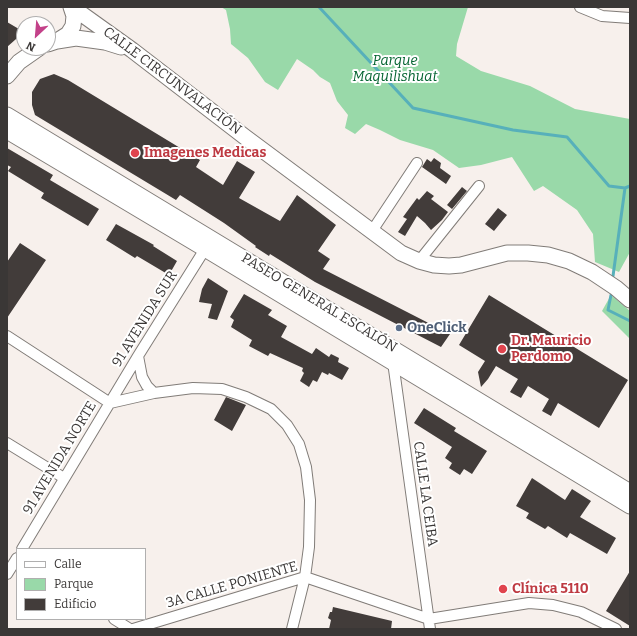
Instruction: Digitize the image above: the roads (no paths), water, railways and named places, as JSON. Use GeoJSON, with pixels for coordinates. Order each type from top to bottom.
{"type":"FeatureCollection","features":[{"type":"Feature","properties":{"kind":"main road"},"geometry":{"type":"LineString","coordinates":[[56,40],[68,34],[73,26],[74,16],[71,7]]}},
{"type":"Feature","properties":{"kind":"main road","name":"CALLE CIRCUNVALACIÓN"},"geometry":{"type":"LineString","coordinates":[[71,7],[132,50],[245,137],[401,253],[419,261],[434,265],[461,266],[506,253],[548,255],[569,261],[592,272],[616,288],[630,300]]}},
{"type":"Feature","properties":{"kind":"main road"},"geometry":{"type":"LineString","coordinates":[[56,41],[76,38],[93,40],[132,50]]}},
{"type":"Feature","properties":{"kind":"main road"},"geometry":{"type":"LineString","coordinates":[[7,76],[19,62],[28,56]]}},
{"type":"Feature","properties":{"kind":"main road","name":"PASEO GENERAL ESCALÓN"},"geometry":{"type":"LineString","coordinates":[[7,115],[630,492]]}},
{"type":"Feature","properties":{"kind":"main road","name":"PASEO GENERAL ESCALÓN"},"geometry":{"type":"LineString","coordinates":[[7,131],[630,506]]}},
{"type":"Feature","properties":{"kind":"street"},"geometry":{"type":"LineString","coordinates":[[580,7],[602,16],[630,18]]}},
{"type":"Feature","properties":{"kind":"street"},"geometry":{"type":"LineString","coordinates":[[372,231],[417,163]]}},
{"type":"Feature","properties":{"kind":"street"},"geometry":{"type":"LineString","coordinates":[[419,261],[479,186]]}},
{"type":"Feature","properties":{"kind":"street","name":"91 AVENIDA SUR"},"geometry":{"type":"LineString","coordinates":[[110,403],[205,249]]}},
{"type":"Feature","properties":{"kind":"street"},"geometry":{"type":"LineString","coordinates":[[7,336],[110,403],[154,393],[193,388],[222,389],[246,397],[271,409],[287,425],[299,444],[306,467],[310,500],[309,547],[305,577],[292,629]]}},
{"type":"Feature","properties":{"kind":"street"},"geometry":{"type":"LineString","coordinates":[[138,356],[142,377],[147,386],[154,393]]}},
{"type":"Feature","properties":{"kind":"street","name":"CALLE LA CEIBA"},"geometry":{"type":"LineString","coordinates":[[393,362],[430,624]]}},
{"type":"Feature","properties":{"kind":"street","name":"91 AVENIDA NORTE"},"geometry":{"type":"LineString","coordinates":[[23,548],[110,403]]}},
{"type":"Feature","properties":{"kind":"street"},"geometry":{"type":"LineString","coordinates":[[7,443],[64,478]]}},
{"type":"Feature","properties":{"kind":"street"},"geometry":{"type":"LineString","coordinates":[[7,553],[16,558]]}},
{"type":"Feature","properties":{"kind":"street"},"geometry":{"type":"LineString","coordinates":[[7,574],[16,560]]}},
{"type":"Feature","properties":{"kind":"street","name":"3A CALLE PONIENTE"},"geometry":{"type":"LineString","coordinates":[[132,629],[305,577],[430,624],[529,603],[553,605],[581,612],[616,629]]}},
{"type":"Feature","properties":{"kind":"street"},"geometry":{"type":"LineString","coordinates":[[116,620],[132,629]]}},
{"type":"Feature","properties":{"kind":"waterway"},"geometry":{"type":"LineString","coordinates":[[319,7],[413,108],[513,130],[567,137],[609,186],[625,188],[630,186]]}},
{"type":"Feature","properties":{"kind":"waterway"},"geometry":{"type":"LineString","coordinates":[[613,276],[625,188]]}},
{"type":"Feature","properties":{"kind":"waterway"},"geometry":{"type":"LineString","coordinates":[[611,295],[608,310],[630,321]]}},
{"type":"Feature","properties":{"kind":"place","name":"Imagenes Medicas"},"geometry":{"type":"Point","coordinates":[135,153]}},
{"type":"Feature","properties":{"kind":"place","name":"OneClick"},"geometry":{"type":"Point","coordinates":[399,328]}},
{"type":"Feature","properties":{"kind":"place","name":"Dr. Mauricio Perdomo"},"geometry":{"type":"Point","coordinates":[502,349]}},
{"type":"Feature","properties":{"kind":"place","name":"Clínica 5110"},"geometry":{"type":"Point","coordinates":[503,589]}},
{"type":"Feature","properties":{"kind":"park label","name":"Parque Maquilishuat"},"geometry":{"type":"Point","coordinates":[395,70]}}]}
